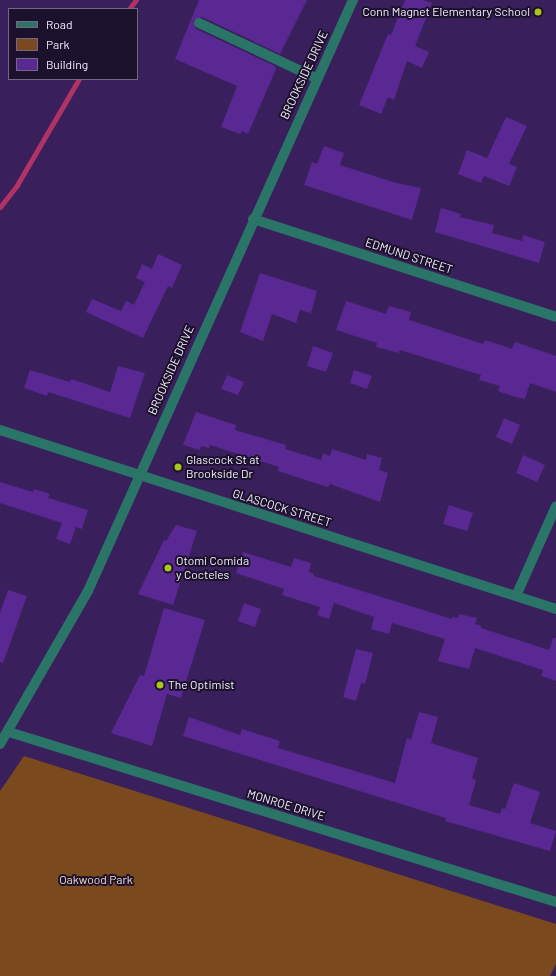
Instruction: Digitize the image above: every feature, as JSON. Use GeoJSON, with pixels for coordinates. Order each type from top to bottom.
{"type":"FeatureCollection","features":[{"type":"Feature","properties":{"kind":"street","name":"BROOKSIDE DRIVE"},"geometry":{"type":"LineString","coordinates":[[0,744],[9,732],[88,591],[316,78],[353,0]]}},
{"type":"Feature","properties":{"kind":"street"},"geometry":{"type":"LineString","coordinates":[[199,23],[316,78]]}},
{"type":"Feature","properties":{"kind":"street","name":"EDMUND STREET"},"geometry":{"type":"LineString","coordinates":[[253,219],[556,317]]}},
{"type":"Feature","properties":{"kind":"street","name":"GLASCOCK STREET"},"geometry":{"type":"LineString","coordinates":[[0,430],[556,609]]}},
{"type":"Feature","properties":{"kind":"street"},"geometry":{"type":"LineString","coordinates":[[516,596],[556,506]]}},
{"type":"Feature","properties":{"kind":"street","name":"MONROE DRIVE"},"geometry":{"type":"LineString","coordinates":[[9,732],[556,902]]}},
{"type":"Feature","properties":{"kind":"green space","name":"Oakwood Park"},"geometry":{"type":"Polygon","coordinates":[[[24,756],[556,924],[556,964],[550,976],[0,976],[0,791],[24,756]]]}},
{"type":"Feature","properties":{"kind":"building"},"geometry":{"type":"Polygon","coordinates":[[[199,0],[307,0],[280,54],[202,17],[193,21],[196,29],[275,66],[276,69],[248,134],[242,131],[240,134],[221,127],[237,86],[175,59],[199,0]]]}},
{"type":"Feature","properties":{"kind":"building"},"geometry":{"type":"Polygon","coordinates":[[[405,0],[423,0],[432,3],[415,46],[429,52],[422,68],[407,61],[394,100],[388,97],[381,114],[359,105],[388,34],[391,35],[405,0]]]}},
{"type":"Feature","properties":{"kind":"building"},"geometry":{"type":"Polygon","coordinates":[[[506,117],[527,126],[509,164],[517,167],[509,186],[484,176],[481,183],[458,174],[467,150],[487,158],[506,117]]]}},
{"type":"Feature","properties":{"kind":"building"},"geometry":{"type":"Polygon","coordinates":[[[324,146],[344,153],[340,165],[396,183],[421,188],[412,220],[304,185],[312,162],[317,164],[324,146]]]}},
{"type":"Feature","properties":{"kind":"building"},"geometry":{"type":"Polygon","coordinates":[[[441,208],[461,214],[460,217],[494,225],[492,233],[522,241],[523,235],[545,242],[539,263],[435,232],[441,208]]]}},
{"type":"Feature","properties":{"kind":"building"},"geometry":{"type":"Polygon","coordinates":[[[158,254],[182,265],[172,288],[168,286],[143,338],[86,312],[92,299],[121,311],[126,301],[134,305],[145,282],[136,278],[142,264],[152,269],[158,254]]]}},
{"type":"Feature","properties":{"kind":"building"},"geometry":{"type":"Polygon","coordinates":[[[260,273],[317,291],[311,313],[300,310],[296,323],[272,314],[263,341],[240,332],[260,273]]]}},
{"type":"Feature","properties":{"kind":"building"},"geometry":{"type":"Polygon","coordinates":[[[346,301],[386,314],[389,306],[411,312],[409,320],[483,344],[485,340],[512,349],[515,342],[556,356],[556,392],[530,383],[525,399],[515,397],[498,391],[500,386],[479,380],[481,375],[400,350],[399,353],[376,347],[377,343],[336,330],[346,301]]]}},
{"type":"Feature","properties":{"kind":"building"},"geometry":{"type":"Polygon","coordinates":[[[313,346],[333,353],[326,372],[307,366],[313,346]]]}},
{"type":"Feature","properties":{"kind":"building"},"geometry":{"type":"Polygon","coordinates":[[[118,366],[145,373],[130,418],[48,392],[47,396],[24,388],[30,370],[70,382],[71,379],[110,392],[118,366]]]}},
{"type":"Feature","properties":{"kind":"building"},"geometry":{"type":"Polygon","coordinates":[[[354,370],[372,376],[367,389],[350,383],[354,370]]]}},
{"type":"Feature","properties":{"kind":"building"},"geometry":{"type":"Polygon","coordinates":[[[227,375],[244,382],[238,395],[221,389],[227,375]]]}},
{"type":"Feature","properties":{"kind":"building"},"geometry":{"type":"Polygon","coordinates":[[[196,412],[236,425],[235,430],[286,445],[285,449],[321,460],[323,453],[330,456],[332,449],[366,460],[367,454],[382,458],[379,470],[388,473],[380,502],[330,484],[328,487],[278,471],[279,467],[210,445],[209,448],[201,446],[200,450],[183,445],[196,412]]]}},
{"type":"Feature","properties":{"kind":"building"},"geometry":{"type":"Polygon","coordinates":[[[504,418],[520,425],[512,444],[496,437],[504,418]]]}},
{"type":"Feature","properties":{"kind":"building"},"geometry":{"type":"Polygon","coordinates":[[[523,455],[545,465],[537,482],[516,473],[523,455]]]}},
{"type":"Feature","properties":{"kind":"building"},"geometry":{"type":"Polygon","coordinates":[[[0,482],[33,492],[34,489],[50,494],[48,498],[88,510],[82,529],[76,527],[70,544],[56,539],[62,523],[0,503],[0,482]]]}},
{"type":"Feature","properties":{"kind":"building"},"geometry":{"type":"Polygon","coordinates":[[[449,505],[473,513],[467,531],[443,524],[449,505]]]}},
{"type":"Feature","properties":{"kind":"building","name":"Otomi Comida y Cocteles"},"geometry":{"type":"Polygon","coordinates":[[[176,525],[197,531],[173,605],[138,594],[164,540],[166,541],[176,525]]]}},
{"type":"Feature","properties":{"kind":"building"},"geometry":{"type":"Polygon","coordinates":[[[243,552],[291,567],[294,558],[311,563],[309,572],[314,574],[314,576],[452,619],[452,617],[458,618],[459,614],[477,618],[475,624],[481,626],[481,628],[549,650],[553,638],[556,638],[556,681],[541,676],[543,670],[475,648],[469,669],[438,661],[445,639],[392,623],[389,634],[371,629],[374,617],[334,603],[329,619],[317,615],[320,607],[282,595],[284,589],[236,573],[243,552]]]}},
{"type":"Feature","properties":{"kind":"building"},"geometry":{"type":"Polygon","coordinates":[[[8,590],[27,596],[3,663],[0,662],[0,613],[8,590]]]}},
{"type":"Feature","properties":{"kind":"building"},"geometry":{"type":"Polygon","coordinates":[[[244,603],[261,609],[255,627],[238,621],[244,603]]]}},
{"type":"Feature","properties":{"kind":"building","name":"The Optimist"},"geometry":{"type":"Polygon","coordinates":[[[164,608],[205,620],[181,698],[167,694],[152,746],[111,733],[140,675],[144,676],[164,608]]]}},
{"type":"Feature","properties":{"kind":"building"},"geometry":{"type":"Polygon","coordinates":[[[356,649],[373,653],[365,684],[361,683],[356,701],[343,697],[356,649]]]}},
{"type":"Feature","properties":{"kind":"building"},"geometry":{"type":"Polygon","coordinates":[[[419,712],[438,717],[431,743],[478,758],[472,778],[476,780],[469,805],[500,814],[502,808],[505,809],[514,783],[540,792],[530,823],[556,831],[550,851],[445,821],[446,818],[183,736],[189,717],[240,735],[242,729],[280,741],[278,748],[395,783],[407,738],[411,740],[419,712]]]}},
{"type":"Feature","properties":{"kind":"waterway"},"geometry":{"type":"LineString","coordinates":[[130,8],[136,0]]}},
{"type":"Feature","properties":{"kind":"waterway"},"geometry":{"type":"LineString","coordinates":[[0,207],[17,185],[78,80]]}},
{"type":"Feature","properties":{"kind":"place","name":"Conn Magnet Elementary School"},"geometry":{"type":"Point","coordinates":[538,12]}},
{"type":"Feature","properties":{"kind":"place","name":"Glascock St at Brookside Dr"},"geometry":{"type":"Point","coordinates":[178,467]}},
{"type":"Feature","properties":{"kind":"place","name":"Otomi Comida y Cocteles"},"geometry":{"type":"Point","coordinates":[168,568]}},
{"type":"Feature","properties":{"kind":"place","name":"The Optimist"},"geometry":{"type":"Point","coordinates":[160,685]}}]}
